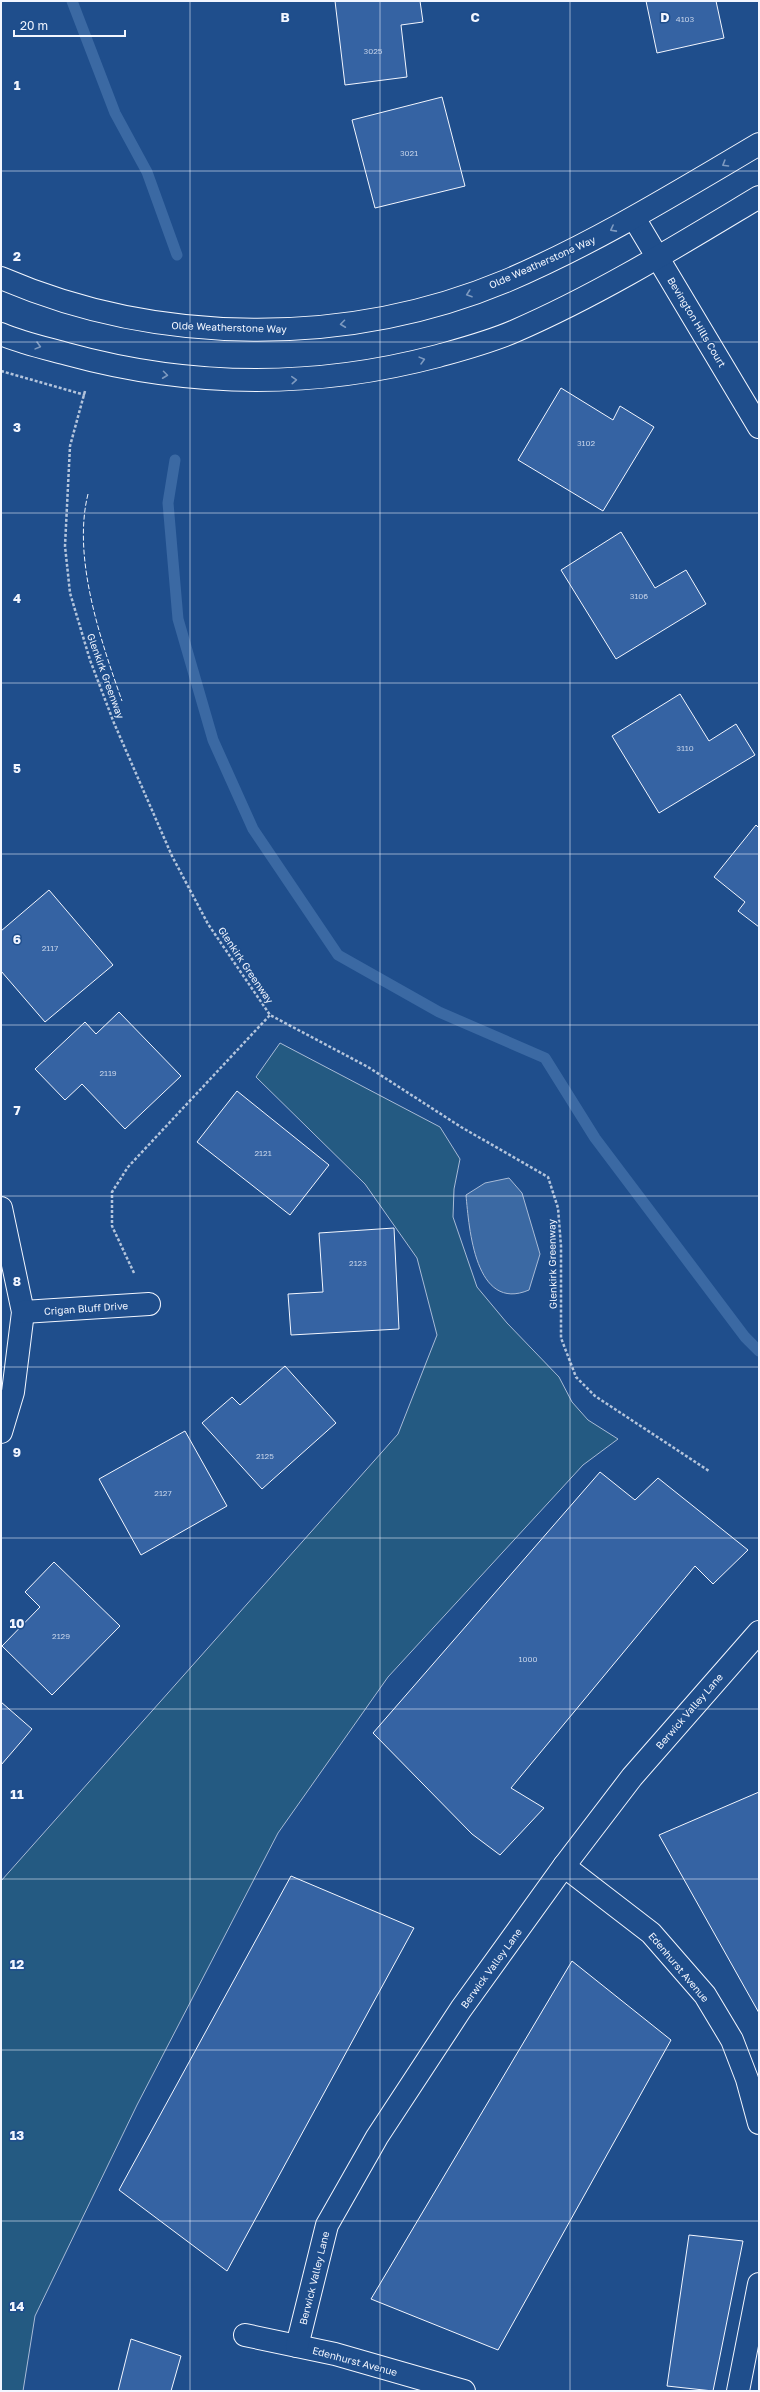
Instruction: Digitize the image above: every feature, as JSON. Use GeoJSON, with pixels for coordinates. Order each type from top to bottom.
{"type":"FeatureCollection","features":[{"type":"Feature","properties":{"kind":"street","name":"Olde Weatherstone Way"},"geometry":{"type":"LineString","coordinates":[[1,278],[33,292],[84,308],[167,324],[229,329],[289,330],[363,321],[437,305],[504,282],[569,253],[634,218],[759,144]]}},
{"type":"Feature","properties":{"kind":"street"},"geometry":{"type":"LineString","coordinates":[[1,334],[89,360],[161,375],[226,381],[292,380],[357,374],[417,362],[513,332],[585,298],[759,197]]}},
{"type":"Feature","properties":{"kind":"street","name":"Bevington Hills Court"},"geometry":{"type":"LineString","coordinates":[[634,218],[759,427]]}},
{"type":"Feature","properties":{"kind":"street"},"geometry":{"type":"LineString","coordinates":[[1,1208],[23,1312],[13,1392],[1,1432]]}},
{"type":"Feature","properties":{"kind":"street","name":"Crigan Bluff Drive"},"geometry":{"type":"LineString","coordinates":[[23,1312],[148,1304]]}},
{"type":"Feature","properties":{"kind":"street","name":"Berwick Valley Lane"},"geometry":{"type":"LineString","coordinates":[[297,2346],[327,2225],[377,2137],[461,2009],[564,1866],[632,1777],[759,1632]]}},
{"type":"Feature","properties":{"kind":"street","name":"Edenhurst Avenue"},"geometry":{"type":"LineString","coordinates":[[564,1866],[652,1933],[705,1995],[732,2040],[747,2079],[759,2123]]}},
{"type":"Feature","properties":{"kind":"street"},"geometry":{"type":"LineString","coordinates":[[738,2391],[759,2284]]}},
{"type":"Feature","properties":{"kind":"street","name":"Edenhurst Avenue"},"geometry":{"type":"LineString","coordinates":[[245,2334],[297,2346],[464,2391]]}},
{"type":"Feature","properties":{"kind":"path","name":"Glenkirk Greenway"},"geometry":{"type":"LineString","coordinates":[[1,371],[85,395],[70,446],[64,546],[70,593],[90,660],[111,716],[172,856],[208,924],[270,1015],[368,1067],[461,1127],[548,1178],[559,1215],[561,1246],[561,1338],[576,1377],[595,1396],[709,1471]]}},
{"type":"Feature","properties":{"kind":"path","name":"Glenkirk Greenway"},"geometry":{"type":"LineString","coordinates":[[148,1304],[112,1226],[112,1192],[128,1167],[270,1015]]}},
{"type":"Feature","properties":{"kind":"shaded area"},"geometry":{"type":"Polygon","coordinates":[[[280,1043],[440,1127],[460,1159],[454,1189],[453,1217],[477,1287],[507,1323],[559,1377],[572,1402],[588,1420],[618,1439],[583,1465],[388,1677],[278,1833],[137,2105],[35,2316],[23,2391],[1,2391],[1,1881],[398,1434],[437,1335],[417,1258],[365,1184],[256,1077],[280,1043]]]}},
{"type":"Feature","properties":{"kind":"shaded area"},"geometry":{"type":"Polygon","coordinates":[[[509,1178],[522,1193],[540,1254],[529,1290],[511,1294],[497,1290],[486,1279],[478,1264],[473,1246],[466,1195],[485,1183],[509,1178]]]}},
{"type":"Feature","properties":{"kind":"building"},"geometry":{"type":"Polygon","coordinates":[[[335,1],[420,1],[423,22],[401,25],[407,77],[345,85],[335,1]]]}},
{"type":"Feature","properties":{"kind":"building"},"geometry":{"type":"Polygon","coordinates":[[[646,1],[716,1],[724,38],[657,53],[646,1]]]}},
{"type":"Feature","properties":{"kind":"building"},"geometry":{"type":"Polygon","coordinates":[[[442,97],[465,186],[375,208],[352,120],[442,97]]]}},
{"type":"Feature","properties":{"kind":"building"},"geometry":{"type":"Polygon","coordinates":[[[561,388],[613,420],[620,406],[654,427],[603,511],[518,460],[561,388]]]}},
{"type":"Feature","properties":{"kind":"building"},"geometry":{"type":"Polygon","coordinates":[[[621,532],[655,588],[686,570],[706,604],[616,659],[561,570],[621,532]]]}},
{"type":"Feature","properties":{"kind":"building"},"geometry":{"type":"Polygon","coordinates":[[[680,694],[709,741],[736,724],[755,755],[659,813],[612,736],[680,694]]]}},
{"type":"Feature","properties":{"kind":"building"},"geometry":{"type":"Polygon","coordinates":[[[756,825],[759,828],[759,927],[738,911],[745,902],[714,877],[756,825]]]}},
{"type":"Feature","properties":{"kind":"building"},"geometry":{"type":"Polygon","coordinates":[[[49,890],[113,965],[45,1022],[1,971],[1,931],[49,890]]]}},
{"type":"Feature","properties":{"kind":"building"},"geometry":{"type":"Polygon","coordinates":[[[119,1012],[181,1076],[125,1129],[82,1084],[65,1100],[35,1069],[85,1022],[96,1034],[119,1012]]]}},
{"type":"Feature","properties":{"kind":"building"},"geometry":{"type":"Polygon","coordinates":[[[237,1091],[329,1165],[290,1215],[197,1142],[237,1091]]]}},
{"type":"Feature","properties":{"kind":"building"},"geometry":{"type":"Polygon","coordinates":[[[394,1228],[399,1329],[291,1335],[288,1294],[323,1292],[319,1233],[394,1228]]]}},
{"type":"Feature","properties":{"kind":"building"},"geometry":{"type":"Polygon","coordinates":[[[285,1366],[336,1423],[262,1489],[202,1423],[232,1397],[240,1405],[285,1366]]]}},
{"type":"Feature","properties":{"kind":"building"},"geometry":{"type":"Polygon","coordinates":[[[185,1431],[227,1506],[141,1555],[99,1479],[185,1431]]]}},
{"type":"Feature","properties":{"kind":"building"},"geometry":{"type":"Polygon","coordinates":[[[600,1472],[635,1500],[658,1478],[748,1550],[713,1584],[695,1566],[511,1788],[544,1808],[500,1855],[472,1834],[373,1733],[600,1472]]]}},
{"type":"Feature","properties":{"kind":"building"},"geometry":{"type":"Polygon","coordinates":[[[54,1562],[120,1626],[52,1695],[2,1646],[40,1607],[25,1592],[54,1562]]]}},
{"type":"Feature","properties":{"kind":"building"},"geometry":{"type":"Polygon","coordinates":[[[1,1702],[32,1729],[1,1765],[1,1702]]]}},
{"type":"Feature","properties":{"kind":"building"},"geometry":{"type":"Polygon","coordinates":[[[759,1792],[759,2013],[659,1835],[759,1792]]]}},
{"type":"Feature","properties":{"kind":"building"},"geometry":{"type":"Polygon","coordinates":[[[291,1876],[414,1928],[227,2271],[119,2190],[291,1876]]]}},
{"type":"Feature","properties":{"kind":"building"},"geometry":{"type":"Polygon","coordinates":[[[572,1961],[671,2040],[498,2350],[371,2299],[572,1961]]]}},
{"type":"Feature","properties":{"kind":"building"},"geometry":{"type":"Polygon","coordinates":[[[689,2235],[743,2241],[713,2391],[667,2386],[689,2235]]]}},
{"type":"Feature","properties":{"kind":"building"},"geometry":{"type":"Polygon","coordinates":[[[131,2339],[181,2356],[171,2391],[118,2391],[131,2339]]]}},
{"type":"Feature","properties":{"kind":"waterway"},"geometry":{"type":"LineString","coordinates":[[72,1],[115,113],[147,172],[177,255]]}},
{"type":"Feature","properties":{"kind":"waterway"},"geometry":{"type":"LineString","coordinates":[[175,460],[168,503],[178,619],[213,740],[253,829],[338,955],[439,1012],[545,1058],[595,1138],[745,1337],[759,1351]]}},
{"type":"Feature","properties":{"kind":"fence"},"geometry":{"type":"LineString","coordinates":[[88,494],[84,519],[86,572],[98,626],[122,701]]}}]}
